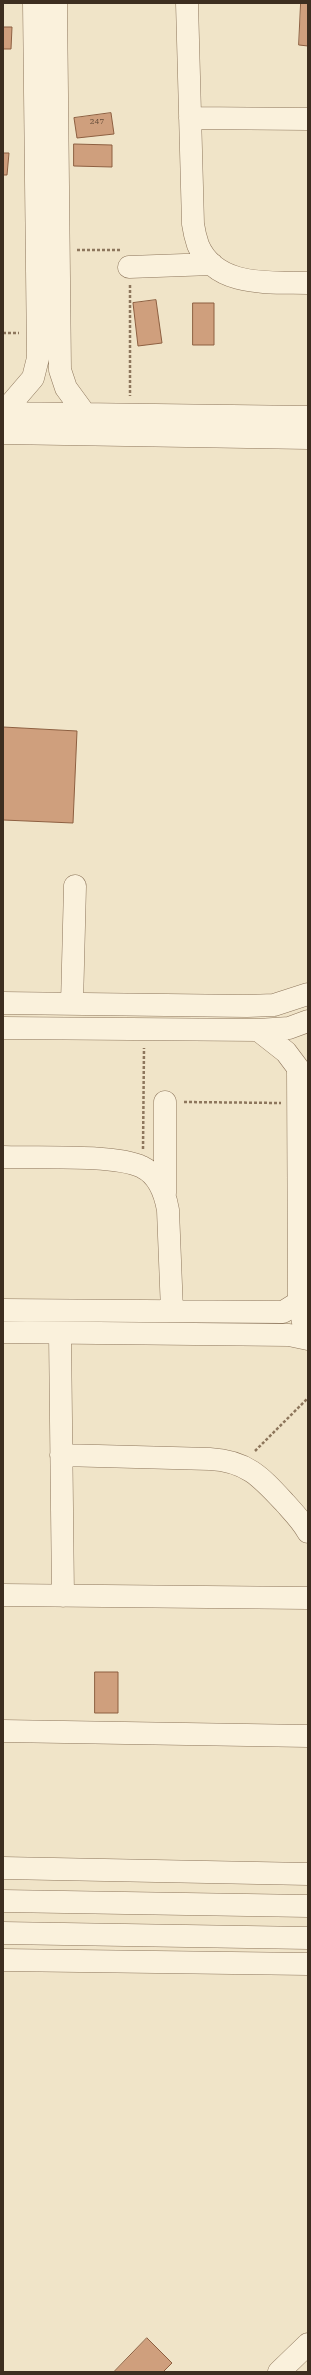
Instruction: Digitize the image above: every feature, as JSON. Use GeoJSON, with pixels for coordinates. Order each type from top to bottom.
{"type":"FeatureCollection","features":[{"type":"Feature","properties":{"kind":"street"},"geometry":{"type":"LineString","coordinates":[[187,3],[193,224],[198,246],[212,264],[230,277],[252,282],[308,283]]}},
{"type":"Feature","properties":{"kind":"street"},"geometry":{"type":"LineString","coordinates":[[3,413],[33,378],[38,358],[32,4]]}},
{"type":"Feature","properties":{"kind":"street"},"geometry":{"type":"LineString","coordinates":[[57,4],[60,346],[62,380],[85,414]]}},
{"type":"Feature","properties":{"kind":"street"},"geometry":{"type":"LineString","coordinates":[[190,118],[308,119]]}},
{"type":"Feature","properties":{"kind":"street"},"geometry":{"type":"LineString","coordinates":[[130,267],[212,264]]}},
{"type":"Feature","properties":{"kind":"street"},"geometry":{"type":"LineString","coordinates":[[38,346],[60,346]]}},
{"type":"Feature","properties":{"kind":"street"},"geometry":{"type":"LineString","coordinates":[[3,413],[308,417]]}},
{"type":"Feature","properties":{"kind":"street"},"geometry":{"type":"LineString","coordinates":[[3,433],[308,438]]}},
{"type":"Feature","properties":{"kind":"street"},"geometry":{"type":"LineString","coordinates":[[72,1004],[75,886]]}},
{"type":"Feature","properties":{"kind":"street"},"geometry":{"type":"LineString","coordinates":[[3,1003],[274,1005],[308,994]]}},
{"type":"Feature","properties":{"kind":"street"},"geometry":{"type":"LineString","coordinates":[[3,1028],[258,1030],[289,1028],[308,1021]]}},
{"type":"Feature","properties":{"kind":"street"},"geometry":{"type":"LineString","coordinates":[[258,1030],[293,1059],[299,1078],[299,1302],[303,1322],[308,1333]]}},
{"type":"Feature","properties":{"kind":"street"},"geometry":{"type":"LineString","coordinates":[[154,1102],[168,1210],[172,1311]]}},
{"type":"Feature","properties":{"kind":"street"},"geometry":{"type":"LineString","coordinates":[[3,1157],[123,1160],[143,1167],[156,1178],[165,1193]]}},
{"type":"Feature","properties":{"kind":"street"},"geometry":{"type":"LineString","coordinates":[[3,1310],[283,1312],[299,1302]]}},
{"type":"Feature","properties":{"kind":"street"},"geometry":{"type":"LineString","coordinates":[[3,1332],[289,1335],[308,1338]]}},
{"type":"Feature","properties":{"kind":"street"},"geometry":{"type":"LineString","coordinates":[[60,1333],[62,1596]]}},
{"type":"Feature","properties":{"kind":"street"},"geometry":{"type":"LineString","coordinates":[[61,1455],[226,1460],[241,1465],[255,1473],[267,1484],[308,1532]]}},
{"type":"Feature","properties":{"kind":"street"},"geometry":{"type":"LineString","coordinates":[[3,1595],[308,1598]]}},
{"type":"Feature","properties":{"kind":"street"},"geometry":{"type":"LineString","coordinates":[[3,1731],[308,1736]]}},
{"type":"Feature","properties":{"kind":"street"},"geometry":{"type":"LineString","coordinates":[[3,1868],[308,1874]]}},
{"type":"Feature","properties":{"kind":"street"},"geometry":{"type":"LineString","coordinates":[[3,1901],[308,1906]]}},
{"type":"Feature","properties":{"kind":"street"},"geometry":{"type":"LineString","coordinates":[[3,1933],[308,1938]]}},
{"type":"Feature","properties":{"kind":"street"},"geometry":{"type":"LineString","coordinates":[[3,1960],[308,1964]]}},
{"type":"Feature","properties":{"kind":"street"},"geometry":{"type":"LineString","coordinates":[[279,2372],[308,2344]]}},
{"type":"Feature","properties":{"kind":"path"},"geometry":{"type":"LineString","coordinates":[[59,250],[126,250],[129,254],[131,415]]}},
{"type":"Feature","properties":{"kind":"path"},"geometry":{"type":"LineString","coordinates":[[143,1167],[154,1102],[144,1029]]}},
{"type":"Feature","properties":{"kind":"path"},"geometry":{"type":"LineString","coordinates":[[154,1102],[299,1103]]}},
{"type":"Feature","properties":{"kind":"path"},"geometry":{"type":"LineString","coordinates":[[241,1465],[308,1398]]}},
{"type":"Feature","properties":{"kind":"building"},"geometry":{"type":"Polygon","coordinates":[[[301,3],[308,3],[308,46],[299,45],[301,3]]]}},
{"type":"Feature","properties":{"kind":"building"},"geometry":{"type":"Polygon","coordinates":[[[3,27],[12,27],[11,49],[3,49],[3,27]]]}},
{"type":"Feature","properties":{"kind":"building"},"geometry":{"type":"Polygon","coordinates":[[[111,113],[114,134],[77,138],[74,118],[111,113]]]}},
{"type":"Feature","properties":{"kind":"building"},"geometry":{"type":"Polygon","coordinates":[[[74,144],[112,145],[112,167],[74,166],[74,144]]]}},
{"type":"Feature","properties":{"kind":"building"},"geometry":{"type":"Polygon","coordinates":[[[3,153],[9,153],[7,175],[3,175],[3,153]]]}},
{"type":"Feature","properties":{"kind":"building"},"geometry":{"type":"Polygon","coordinates":[[[156,300],[162,343],[138,346],[133,303],[156,300]]]}},
{"type":"Feature","properties":{"kind":"building"},"geometry":{"type":"Polygon","coordinates":[[[193,303],[214,303],[214,345],[193,345],[193,303]]]}},
{"type":"Feature","properties":{"kind":"building"},"geometry":{"type":"Polygon","coordinates":[[[3,727],[77,731],[73,823],[3,820],[3,727]]]}},
{"type":"Feature","properties":{"kind":"building"},"geometry":{"type":"Polygon","coordinates":[[[95,1672],[118,1672],[118,1713],[95,1713],[95,1672]]]}},
{"type":"Feature","properties":{"kind":"building"},"geometry":{"type":"Polygon","coordinates":[[[147,2338],[172,2363],[163,2372],[114,2372],[147,2338]]]}}]}
